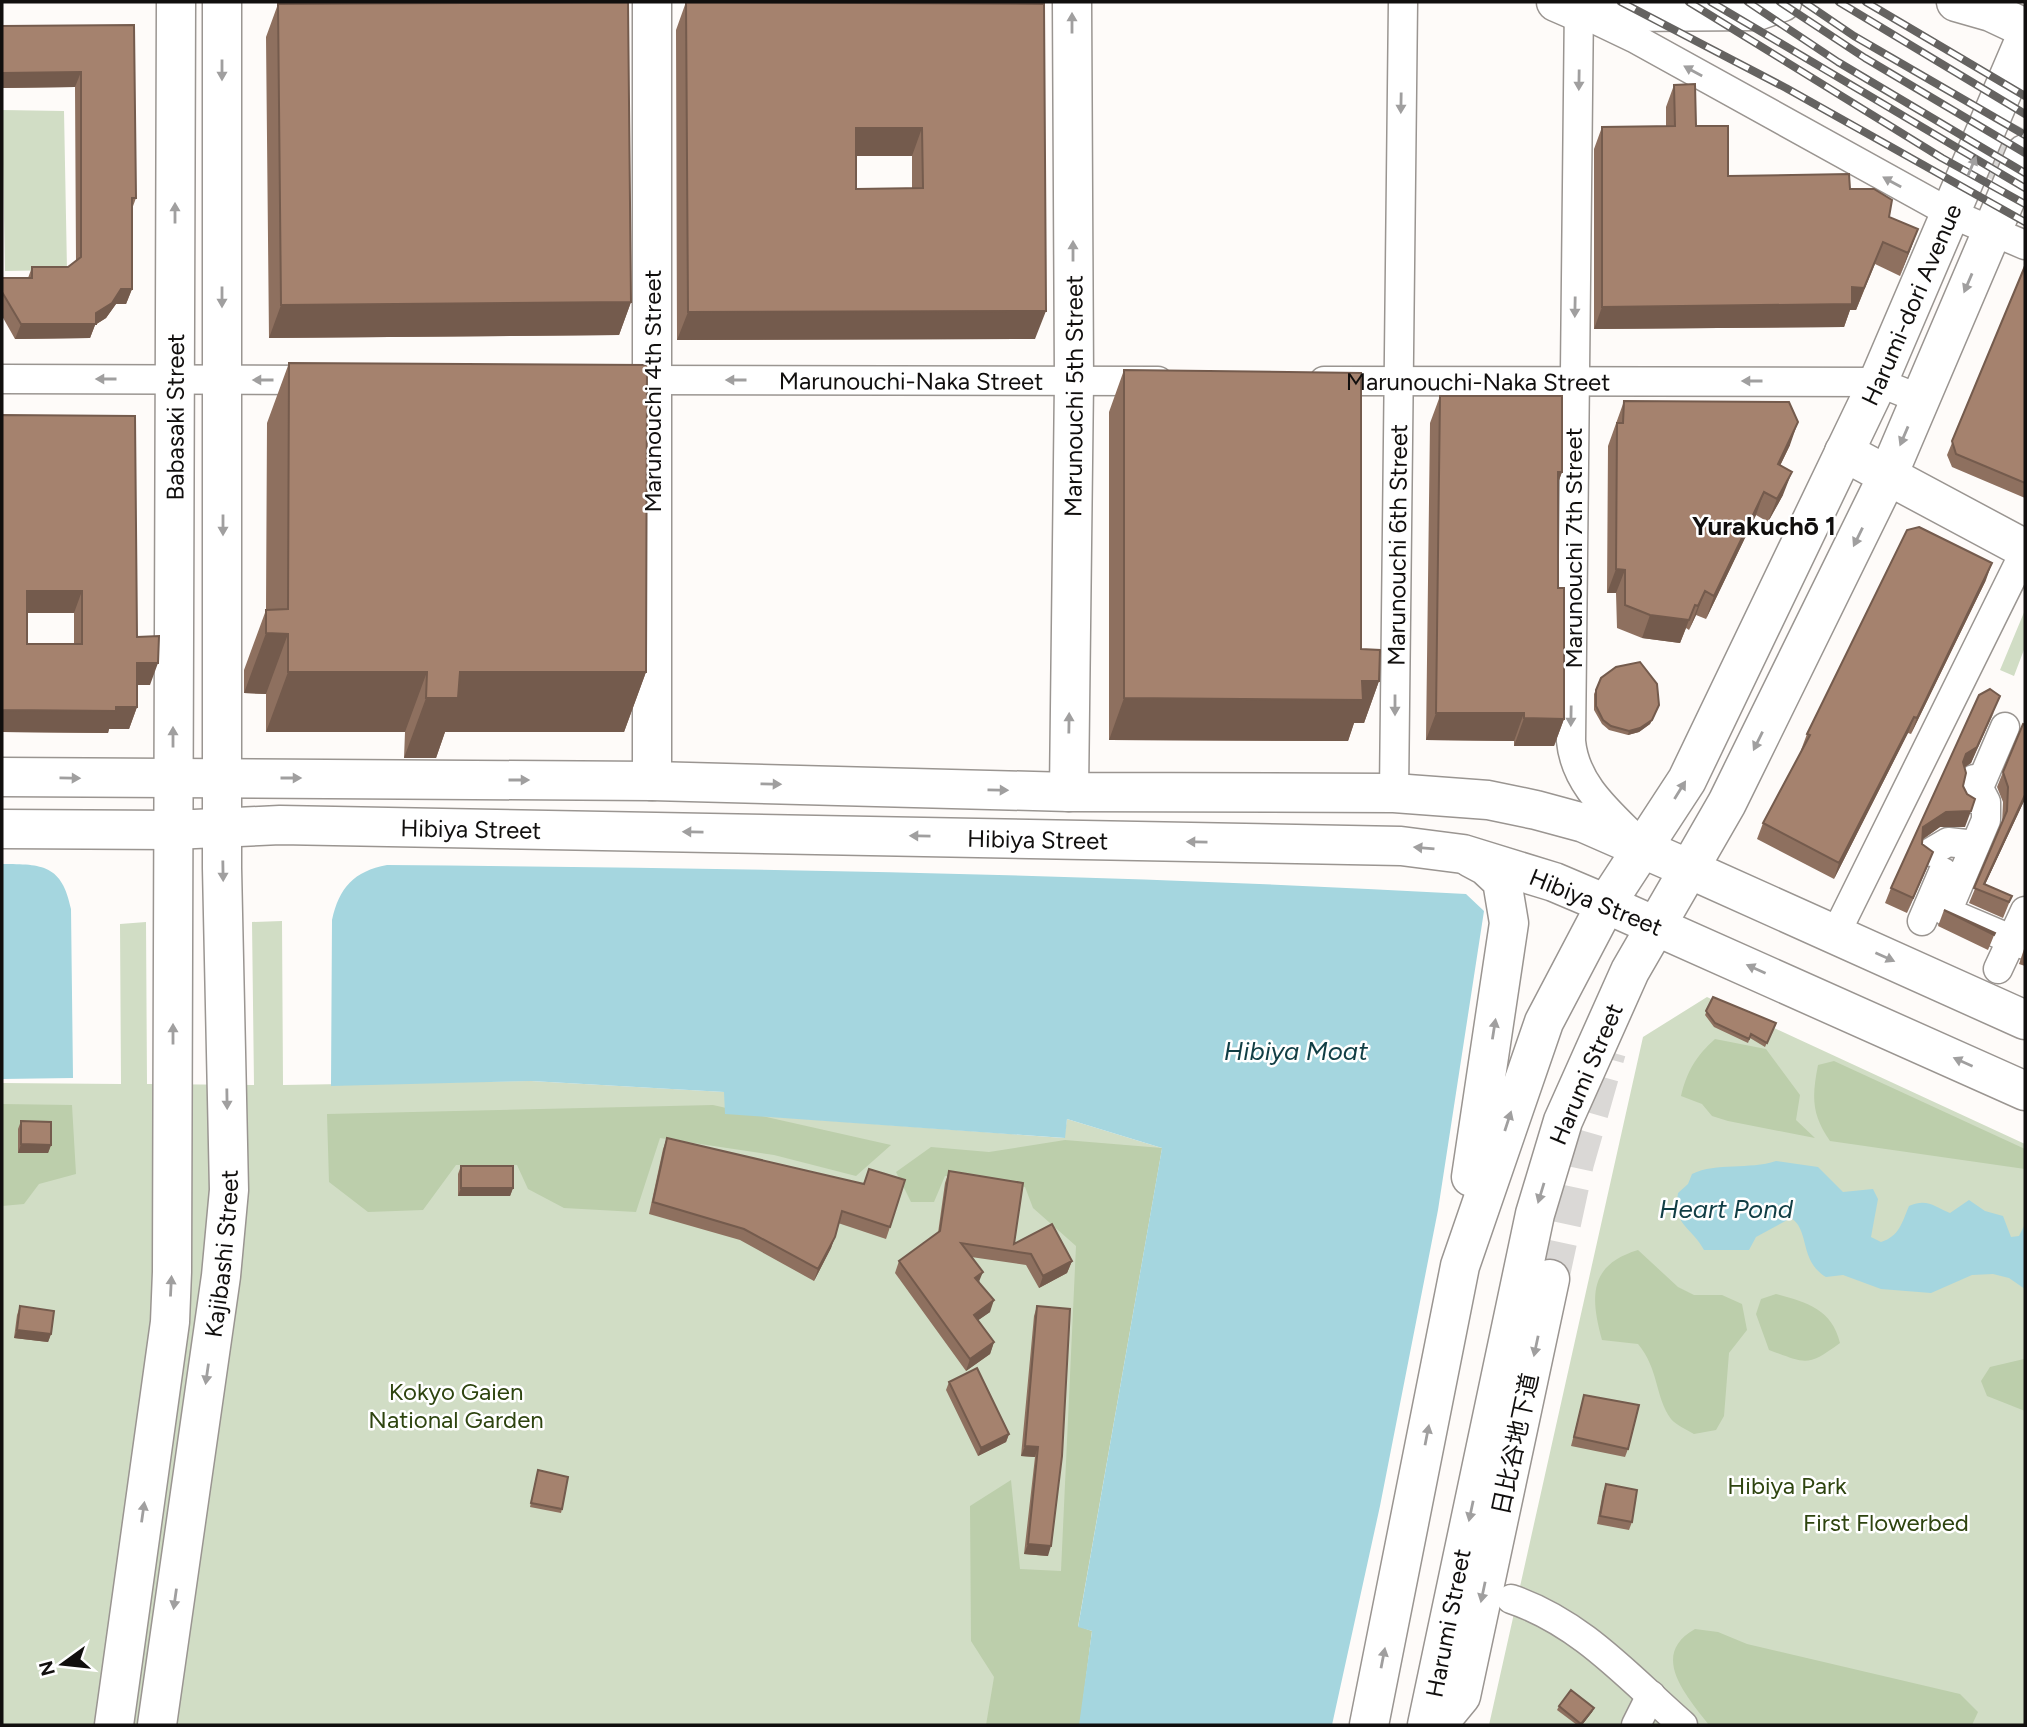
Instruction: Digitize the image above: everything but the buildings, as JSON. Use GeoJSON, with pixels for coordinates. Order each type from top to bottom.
{"type":"FeatureCollection","features":[{"type":"Feature","properties":{"kind":"main road","name":"Babasaki Street"},"geometry":{"type":"LineString","coordinates":[[173,830],[176,2]]}},
{"type":"Feature","properties":{"kind":"main road","name":"Babasaki Street"},"geometry":{"type":"LineString","coordinates":[[222,2],[223,779]]}},
{"type":"Feature","properties":{"kind":"main road","name":"Marunouchi 4th Street"},"geometry":{"type":"LineString","coordinates":[[652,2],[652,781]]}},
{"type":"Feature","properties":{"kind":"main road","name":"Marunouchi 5th Street"},"geometry":{"type":"LineString","coordinates":[[1069,792],[1074,381],[1072,2]]}},
{"type":"Feature","properties":{"kind":"main road"},"geometry":{"type":"LineString","coordinates":[[1571,5],[1757,11],[1782,2]]}},
{"type":"Feature","properties":{"kind":"main road"},"geometry":{"type":"LineString","coordinates":[[1956,2],[1992,12],[2025,28]]}},
{"type":"Feature","properties":{"kind":"main road","name":"Harumi-dori Avenue"},"geometry":{"type":"LineString","coordinates":[[1844,452],[1878,382],[2021,61]]}},
{"type":"Feature","properties":{"kind":"main road","name":"Harumi-dori Avenue"},"geometry":{"type":"LineString","coordinates":[[1888,475],[1920,399],[2009,237],[2025,153]]}},
{"type":"Feature","properties":{"kind":"main road"},"geometry":{"type":"LineString","coordinates":[[1460,1266],[1544,1022],[1606,904],[1687,780],[1844,452],[2025,547]]}},
{"type":"Feature","properties":{"kind":"main road","name":"Harumi Street"},"geometry":{"type":"LineString","coordinates":[[1427,1725],[1535,1214],[1563,1121],[1630,971],[1727,803],[1888,475]]}},
{"type":"Feature","properties":{"kind":"main road","name":"Hibiya Street"},"geometry":{"type":"LineString","coordinates":[[2,777],[652,781],[1069,792],[1394,793],[1488,800],[1536,810],[1584,823],[1689,869]]}},
{"type":"Feature","properties":{"kind":"main road","name":"Kajibashi Street"},"geometry":{"type":"LineString","coordinates":[[157,1725],[221,1276],[229,1190],[223,779]]}},
{"type":"Feature","properties":{"kind":"main road","name":"Hibiya Street"},"geometry":{"type":"LineString","coordinates":[[2,829],[173,830],[280,825],[929,836],[1401,846],[1463,854],[1555,882],[2025,1091]]}},
{"type":"Feature","properties":{"kind":"main road","name":"Kajibashi Street"},"geometry":{"type":"LineString","coordinates":[[114,1725],[170,1322],[173,830]]}},
{"type":"Feature","properties":{"kind":"main road"},"geometry":{"type":"LineString","coordinates":[[1369,1725],[1460,1266],[1475,1141],[1509,923],[1502,881],[1486,866],[1463,854]]}},
{"type":"Feature","properties":{"kind":"main road"},"geometry":{"type":"LineString","coordinates":[[1689,869],[2025,1020]]}},
{"type":"Feature","properties":{"kind":"main road","name":"日比谷地下道"},"geometry":{"type":"LineString","coordinates":[[1437,1725],[1461,1696],[1550,1279]]}},
{"type":"Feature","properties":{"kind":"street","name":"Marunouchi 6th Street"},"geometry":{"type":"LineString","coordinates":[[1394,793],[1396,381],[1403,2]]}},
{"type":"Feature","properties":{"kind":"street"},"geometry":{"type":"LineString","coordinates":[[1571,5],[1952,214],[2009,237]]}},
{"type":"Feature","properties":{"kind":"street","name":"Marunouchi 7th Street"},"geometry":{"type":"LineString","coordinates":[[1571,5],[1573,761],[1597,799],[1644,848]]}},
{"type":"Feature","properties":{"kind":"street"},"geometry":{"type":"LineString","coordinates":[[2,379],[354,380]]}},
{"type":"Feature","properties":{"kind":"street","name":"Marunouchi-Naka Street"},"geometry":{"type":"LineString","coordinates":[[602,380],[1184,381]]}},
{"type":"Feature","properties":{"kind":"street","name":"Marunouchi-Naka Street"},"geometry":{"type":"LineString","coordinates":[[1303,381],[1878,382]]}},
{"type":"Feature","properties":{"kind":"street"},"geometry":{"type":"LineString","coordinates":[[1878,382],[1920,399]]}},
{"type":"Feature","properties":{"kind":"street"},"geometry":{"type":"LineString","coordinates":[[1835,935],[2025,547]]}},
{"type":"Feature","properties":{"kind":"street"},"geometry":{"type":"LineString","coordinates":[[1922,921],[2005,727]]}},
{"type":"Feature","properties":{"kind":"street"},"geometry":{"type":"LineString","coordinates":[[1974,779],[1986,802],[1986,820],[1947,912],[2025,945]]}},
{"type":"Feature","properties":{"kind":"street"},"geometry":{"type":"LineString","coordinates":[[1931,852],[1948,842],[1975,845]]}},
{"type":"Feature","properties":{"kind":"street"},"geometry":{"type":"LineString","coordinates":[[1998,970],[2025,911]]}},
{"type":"Feature","properties":{"kind":"street"},"geometry":{"type":"LineString","coordinates":[[1511,1599],[1586,1638],[1683,1725]]}},
{"type":"Feature","properties":{"kind":"street"},"geometry":{"type":"LineString","coordinates":[[1636,1725],[1651,1695]]}},
{"type":"Feature","properties":{"kind":"green space"},"geometry":{"type":"Polygon","coordinates":[[[2,110],[64,111],[67,270],[5,271],[2,110]]]}},
{"type":"Feature","properties":{"kind":"green space"},"geometry":{"type":"Polygon","coordinates":[[[2025,610],[2025,647],[2014,676],[2000,670],[2025,610]]]}},
{"type":"Feature","properties":{"kind":"green space","name":"Kokyo Gaien National Garden"},"geometry":{"type":"Polygon","coordinates":[[[282,921],[283,1085],[531,1081],[725,1092],[725,1113],[1064,1138],[1067,1119],[1162,1148],[1078,1626],[1079,1725],[2,1725],[2,1083],[121,1084],[120,924],[146,922],[147,1084],[254,1085],[252,922],[282,921]]]}},
{"type":"Feature","properties":{"kind":"green space","name":"Hibiya Park"},"geometry":{"type":"Polygon","coordinates":[[[1707,997],[2025,1144],[2025,1725],[1489,1725],[1643,1037],[1707,997]]]}},
{"type":"Feature","properties":{"kind":"green space"},"geometry":{"type":"Polygon","coordinates":[[[1715,1039],[1766,1049],[1800,1095],[1796,1120],[1815,1138],[1712,1116],[1702,1104],[1681,1096],[1693,1064],[1715,1039]]]}},
{"type":"Feature","properties":{"kind":"green space"},"geometry":{"type":"Polygon","coordinates":[[[1834,1061],[2025,1149],[2025,1169],[1830,1141],[1819,1122],[1814,1096],[1818,1065],[1834,1061]]]}},
{"type":"Feature","properties":{"kind":"green space"},"geometry":{"type":"Polygon","coordinates":[[[2,1104],[72,1105],[76,1174],[39,1184],[24,1204],[2,1206],[2,1104]]]}},
{"type":"Feature","properties":{"kind":"green space"},"geometry":{"type":"Polygon","coordinates":[[[713,1105],[891,1145],[856,1176],[774,1155],[660,1138],[636,1212],[564,1208],[528,1189],[517,1165],[456,1165],[423,1210],[368,1212],[329,1182],[327,1114],[713,1105]]]}},
{"type":"Feature","properties":{"kind":"green space"},"geometry":{"type":"Polygon","coordinates":[[[1065,1140],[1162,1148],[1078,1626],[1092,1631],[1080,1725],[986,1725],[994,1677],[971,1641],[970,1506],[1011,1480],[1020,1569],[1061,1571],[1076,1246],[1033,1208],[1025,1187],[945,1176],[934,1202],[911,1202],[896,1172],[931,1147],[989,1152],[1065,1140]]]}},
{"type":"Feature","properties":{"kind":"green space"},"geometry":{"type":"Polygon","coordinates":[[[1638,1250],[1678,1287],[1694,1295],[1722,1295],[1742,1304],[1747,1330],[1729,1353],[1724,1416],[1716,1430],[1694,1434],[1676,1423],[1662,1402],[1650,1363],[1638,1344],[1602,1340],[1596,1309],[1597,1284],[1610,1264],[1638,1250]]]}},
{"type":"Feature","properties":{"kind":"green space"},"geometry":{"type":"Polygon","coordinates":[[[1776,1294],[1798,1300],[1824,1315],[1831,1322],[1840,1343],[1820,1356],[1806,1361],[1769,1350],[1756,1314],[1761,1299],[1776,1294]]]}},
{"type":"Feature","properties":{"kind":"green space"},"geometry":{"type":"Polygon","coordinates":[[[2024,1359],[2025,1411],[1987,1396],[1981,1381],[1990,1367],[2024,1359]]]}},
{"type":"Feature","properties":{"kind":"green space"},"geometry":{"type":"Polygon","coordinates":[[[1695,1629],[1718,1632],[1747,1644],[1960,1694],[1978,1712],[1972,1725],[1709,1725],[1682,1688],[1673,1663],[1681,1639],[1695,1629]]]}},
{"type":"Feature","properties":{"kind":"water"},"geometry":{"type":"Polygon","coordinates":[[[2,864],[29,865],[48,870],[56,875],[67,894],[71,909],[73,1078],[2,1079],[2,864]]]}},
{"type":"Feature","properties":{"kind":"water","name":"Hibiya Moat"},"geometry":{"type":"Polygon","coordinates":[[[387,865],[927,873],[1197,881],[1466,894],[1484,911],[1438,1210],[1380,1506],[1332,1725],[1079,1725],[1092,1631],[1078,1627],[1162,1148],[1067,1119],[1065,1138],[725,1114],[724,1092],[531,1081],[331,1086],[332,920],[339,899],[350,883],[365,872],[387,865]]]}},
{"type":"Feature","properties":{"kind":"water","name":"Heart Pond"},"geometry":{"type":"Polygon","coordinates":[[[1776,1161],[1818,1167],[1843,1192],[1873,1189],[1878,1199],[1871,1237],[1881,1242],[1896,1232],[1909,1206],[1921,1203],[1931,1204],[1950,1213],[1969,1200],[1985,1211],[2003,1216],[2011,1237],[2019,1236],[2025,1224],[2025,1289],[2009,1278],[1993,1274],[1972,1275],[1931,1293],[1881,1289],[1843,1275],[1826,1277],[1812,1263],[1801,1230],[1791,1218],[1756,1237],[1749,1250],[1704,1250],[1678,1213],[1678,1193],[1688,1184],[1692,1174],[1712,1168],[1776,1161]]]}},
{"type":"Feature","properties":{"kind":"tunnel"},"geometry":{"type":"LineString","coordinates":[[1999,183],[2025,129]]}},
{"type":"Feature","properties":{"kind":"tunnel"},"geometry":{"type":"LineString","coordinates":[[1550,1279],[1575,1163],[1607,1051]]}},
{"type":"Feature","properties":{"kind":"railway"},"geometry":{"type":"LineString","coordinates":[[1621,2],[1786,88],[2025,222]]}},
{"type":"Feature","properties":{"kind":"railway"},"geometry":{"type":"LineString","coordinates":[[1689,2],[1942,158],[2025,204]]}},
{"type":"Feature","properties":{"kind":"railway"},"geometry":{"type":"LineString","coordinates":[[1711,2],[2025,188]]}},
{"type":"Feature","properties":{"kind":"railway"},"geometry":{"type":"LineString","coordinates":[[1748,2],[1838,62],[2025,173]]}},
{"type":"Feature","properties":{"kind":"railway"},"geometry":{"type":"LineString","coordinates":[[1780,2],[1865,58],[2025,153]]}},
{"type":"Feature","properties":{"kind":"railway"},"geometry":{"type":"LineString","coordinates":[[1804,2],[1854,36],[2025,135]]}},
{"type":"Feature","properties":{"kind":"railway"},"geometry":{"type":"LineString","coordinates":[[1839,2],[2025,114]]}},
{"type":"Feature","properties":{"kind":"railway"},"geometry":{"type":"LineString","coordinates":[[1866,2],[2025,96]]}},
{"type":"Feature","properties":{"kind":"district","name":"Yurakuchō 1"},"geometry":{"type":"Point","coordinates":[1764,526]}},
{"type":"Feature","properties":{"kind":"park label","name":"First Flowerbed"},"geometry":{"type":"Point","coordinates":[1886,1522]}}]}
